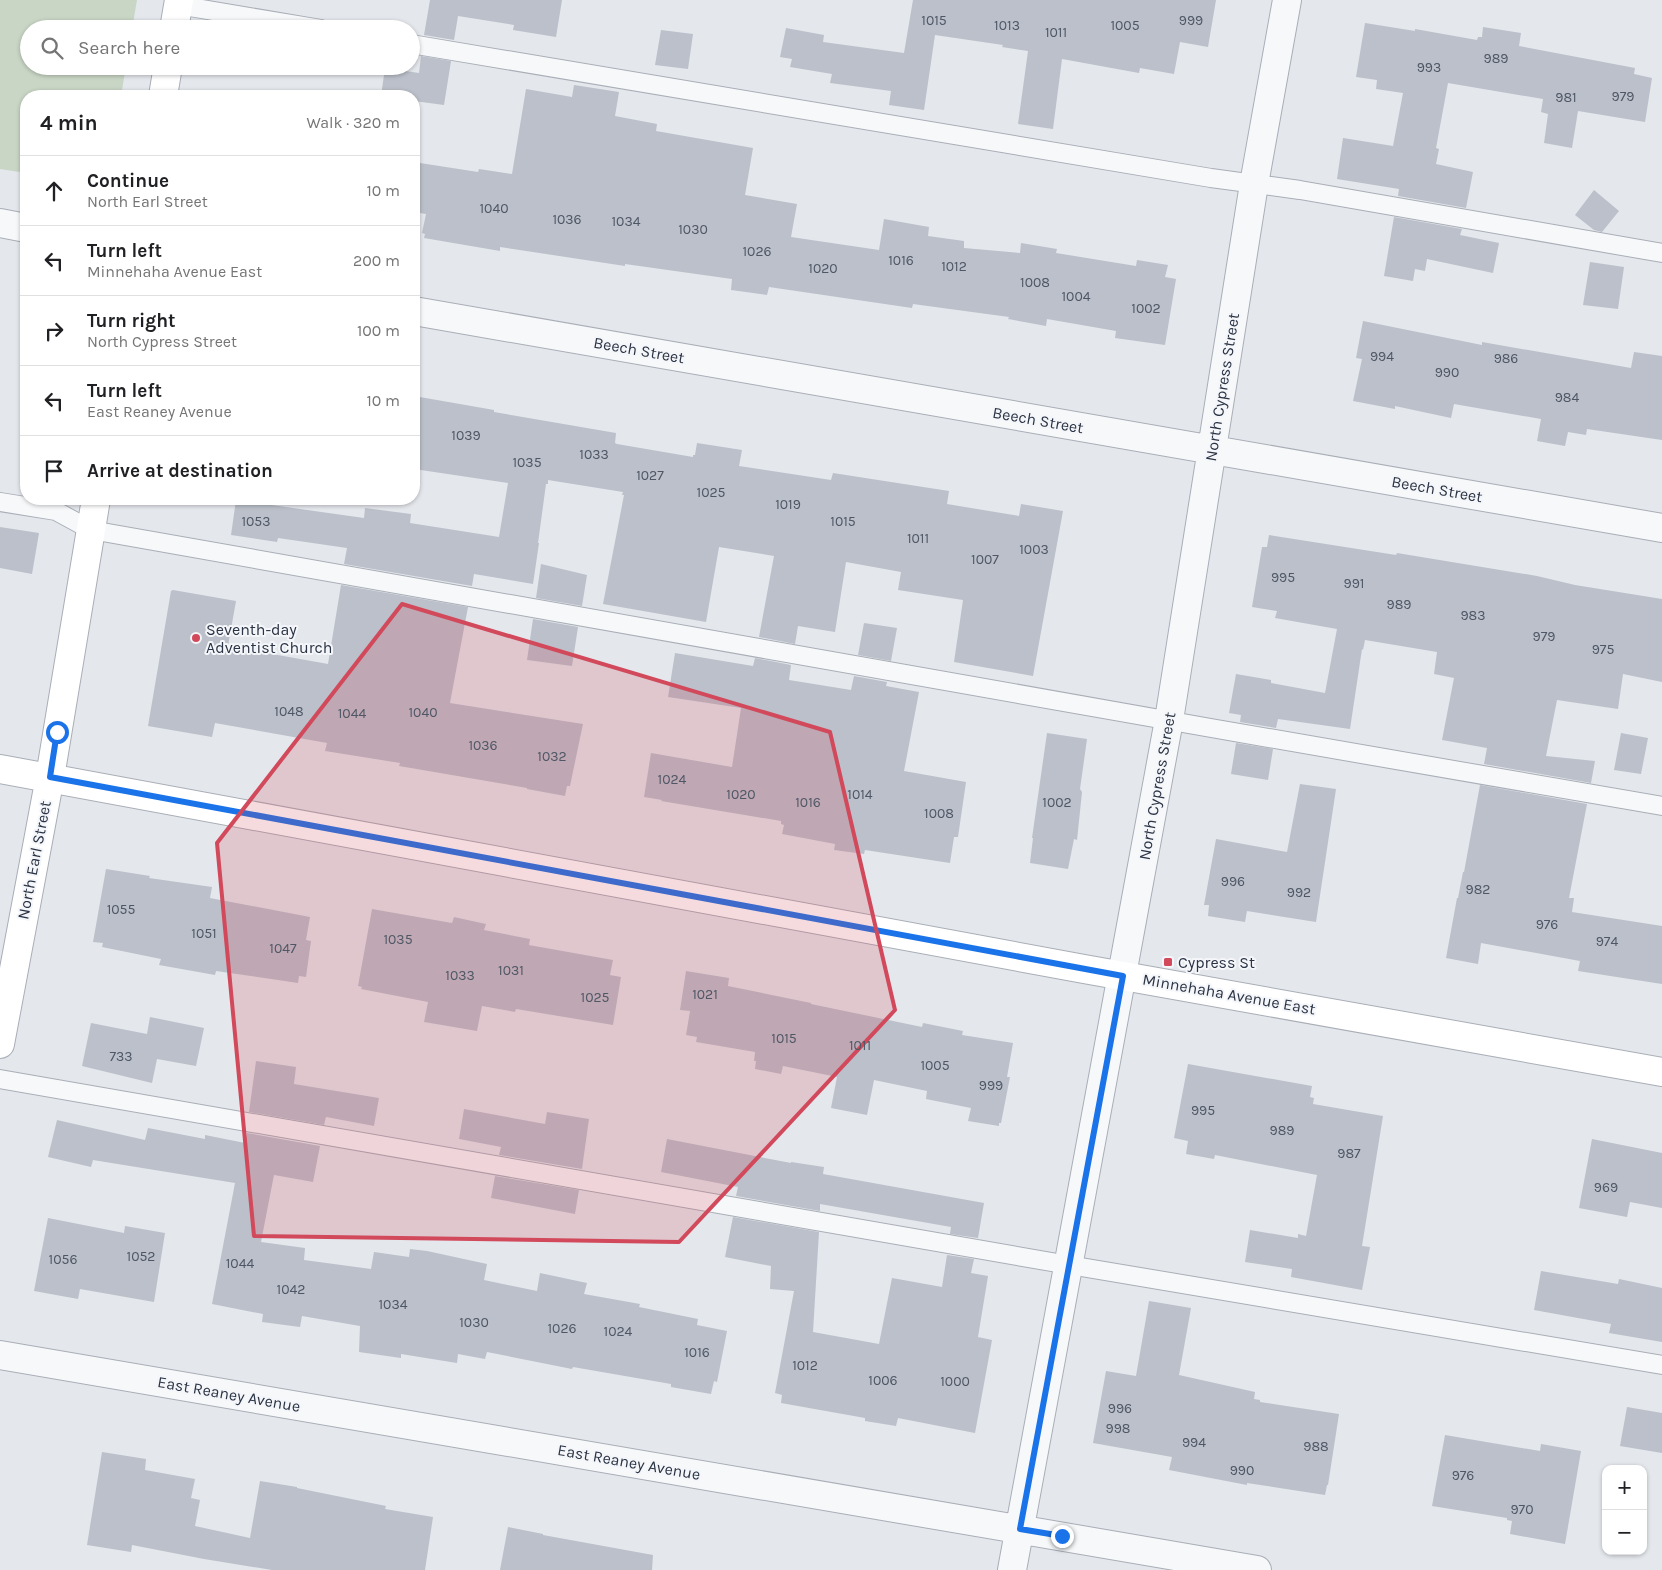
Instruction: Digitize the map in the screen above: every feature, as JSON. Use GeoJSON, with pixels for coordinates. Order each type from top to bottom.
{"type":"FeatureCollection","features":[{"type":"Feature","properties":{"kind":"main road"},"geometry":{"type":"LineString","coordinates":[[164,90],[166,75]]}},
{"type":"Feature","properties":{"kind":"main road","name":"North Earl Street"},"geometry":{"type":"LineString","coordinates":[[0,1044],[50,777],[95,505]]}},
{"type":"Feature","properties":{"kind":"main road","name":"Minnehaha Avenue East"},"geometry":{"type":"LineString","coordinates":[[0,769],[1123,976],[1662,1072]]}},
{"type":"Feature","properties":{"kind":"street","name":"North Cypress Street"},"geometry":{"type":"LineString","coordinates":[[1012,1570],[1169,720],[1254,184],[1287,0]]}},
{"type":"Feature","properties":{"kind":"street"},"geometry":{"type":"LineString","coordinates":[[0,223],[20,227]]}},
{"type":"Feature","properties":{"kind":"street","name":"Beech Street"},"geometry":{"type":"LineString","coordinates":[[420,312],[1662,528]]}},
{"type":"Feature","properties":{"kind":"street","name":"East Reaney Avenue"},"geometry":{"type":"LineString","coordinates":[[0,1355],[1257,1570]]}},
{"type":"Feature","properties":{"kind":"lane"},"geometry":{"type":"LineString","coordinates":[[177,11],[249,20]]}},
{"type":"Feature","properties":{"kind":"lane"},"geometry":{"type":"LineString","coordinates":[[420,46],[1662,253]]}},
{"type":"Feature","properties":{"kind":"lane"},"geometry":{"type":"LineString","coordinates":[[0,502],[56,511],[91,530],[1662,806]]}},
{"type":"Feature","properties":{"kind":"lane"},"geometry":{"type":"LineString","coordinates":[[0,1079],[1069,1265],[1662,1365]]}},
{"type":"Feature","properties":{"kind":"highlighted area"},"geometry":{"type":"Polygon","coordinates":[[[402,604],[830,732],[895,1010],[679,1242],[254,1236],[217,843],[402,604]]]}},
{"type":"Feature","properties":{"kind":"green space"},"geometry":{"type":"Polygon","coordinates":[[[0,0],[137,0],[134,20],[20,20],[20,75],[124,75],[122,90],[20,90],[20,172],[0,169],[0,0]]]}},
{"type":"Feature","properties":{"kind":"building"},"geometry":{"type":"Polygon","coordinates":[[[430,0],[562,0],[556,37],[513,30],[514,25],[458,16],[454,40],[424,35],[430,0]]]}},
{"type":"Feature","properties":{"kind":"building"},"geometry":{"type":"Polygon","coordinates":[[[913,0],[1216,0],[1208,47],[1180,42],[1174,74],[1140,68],[1139,73],[1062,59],[1053,129],[1018,124],[1028,51],[1002,47],[1003,45],[935,35],[924,110],[889,105],[891,91],[830,83],[832,74],[790,67],[792,59],[780,57],[786,28],[824,35],[823,42],[904,53],[913,0]]]}},
{"type":"Feature","properties":{"kind":"building"},"geometry":{"type":"Polygon","coordinates":[[[1365,23],[1415,31],[1415,29],[1477,40],[1478,37],[1482,37],[1483,27],[1521,33],[1519,46],[1635,68],[1634,74],[1652,78],[1645,122],[1578,111],[1572,148],[1544,143],[1548,114],[1541,112],[1543,99],[1448,83],[1436,148],[1439,149],[1436,164],[1473,172],[1466,208],[1398,196],[1399,189],[1337,179],[1343,138],[1393,146],[1403,93],[1376,89],[1377,80],[1356,77],[1365,23]]]}},
{"type":"Feature","properties":{"kind":"building"},"geometry":{"type":"Polygon","coordinates":[[[661,30],[693,34],[688,69],[655,65],[661,30]]]}},
{"type":"Feature","properties":{"kind":"building"},"geometry":{"type":"Polygon","coordinates":[[[421,56],[451,61],[444,105],[420,102],[420,90],[382,90],[384,75],[420,75],[421,56]]]}},
{"type":"Feature","properties":{"kind":"building"},"geometry":{"type":"Polygon","coordinates":[[[574,85],[619,92],[615,116],[657,124],[656,131],[753,148],[745,195],[797,204],[791,237],[879,250],[884,219],[929,227],[928,236],[964,241],[964,248],[1020,253],[1021,243],[1057,249],[1056,253],[1136,266],[1137,260],[1168,265],[1165,277],[1176,279],[1165,345],[1115,338],[1116,331],[1047,319],[1046,326],[1008,319],[1009,317],[913,304],[912,308],[769,287],[767,295],[731,290],[732,279],[625,264],[625,266],[500,247],[500,251],[424,238],[425,234],[422,233],[426,214],[420,213],[420,163],[478,172],[479,169],[512,174],[526,89],[572,97],[574,85]]]}},
{"type":"Feature","properties":{"kind":"building"},"geometry":{"type":"Polygon","coordinates":[[[1594,190],[1619,211],[1602,232],[1594,230],[1575,215],[1594,190]]]}},
{"type":"Feature","properties":{"kind":"building"},"geometry":{"type":"Polygon","coordinates":[[[1394,217],[1462,229],[1460,235],[1499,243],[1493,273],[1427,259],[1425,271],[1415,269],[1413,281],[1384,276],[1394,217]]]}},
{"type":"Feature","properties":{"kind":"building"},"geometry":{"type":"Polygon","coordinates":[[[1590,262],[1624,267],[1618,309],[1583,305],[1590,262]]]}},
{"type":"Feature","properties":{"kind":"building"},"geometry":{"type":"Polygon","coordinates":[[[1363,321],[1482,345],[1482,342],[1631,368],[1634,352],[1662,356],[1662,440],[1587,429],[1586,435],[1568,432],[1565,446],[1537,441],[1541,419],[1454,404],[1451,418],[1395,406],[1395,409],[1353,401],[1362,359],[1356,358],[1363,321]]]}},
{"type":"Feature","properties":{"kind":"building"},"geometry":{"type":"Polygon","coordinates":[[[420,397],[616,433],[615,443],[617,444],[693,457],[697,443],[742,450],[739,466],[831,480],[833,473],[949,491],[947,504],[1019,516],[1021,504],[1063,511],[1033,676],[954,662],[963,600],[898,590],[901,572],[846,562],[835,632],[798,626],[795,644],[759,637],[774,556],[719,547],[706,622],[603,604],[624,495],[622,495],[623,492],[548,480],[533,584],[474,574],[472,586],[344,564],[347,548],[278,538],[277,542],[231,535],[235,505],[272,505],[364,518],[365,508],[411,514],[410,523],[499,537],[508,483],[420,470],[420,397]]]}},
{"type":"Feature","properties":{"kind":"building"},"geometry":{"type":"Polygon","coordinates":[[[0,527],[39,533],[32,574],[0,568],[0,527]]]}},
{"type":"Feature","properties":{"kind":"building"},"geometry":{"type":"Polygon","coordinates":[[[1269,535],[1396,555],[1397,553],[1662,599],[1662,682],[1623,674],[1618,709],[1557,700],[1546,756],[1595,761],[1591,783],[1484,764],[1487,748],[1442,740],[1454,678],[1434,674],[1437,652],[1365,640],[1350,729],[1278,719],[1276,728],[1240,722],[1241,715],[1229,713],[1236,674],[1325,693],[1337,629],[1275,618],[1277,611],[1252,607],[1262,547],[1267,547],[1269,535]]]}},
{"type":"Feature","properties":{"kind":"building"},"geometry":{"type":"Polygon","coordinates":[[[541,564],[587,575],[582,606],[536,598],[541,564]]]}},
{"type":"Feature","properties":{"kind":"building"},"geometry":{"type":"Polygon","coordinates":[[[341,585],[468,607],[450,703],[583,724],[570,786],[567,786],[565,796],[399,766],[400,763],[325,751],[327,743],[215,723],[212,737],[148,726],[171,591],[236,601],[228,646],[328,664],[341,585]]]}},
{"type":"Feature","properties":{"kind":"building"},"geometry":{"type":"Polygon","coordinates":[[[533,619],[578,627],[572,666],[527,660],[533,619]]]}},
{"type":"Feature","properties":{"kind":"building"},"geometry":{"type":"Polygon","coordinates":[[[864,623],[897,628],[891,661],[858,655],[864,623]]]}},
{"type":"Feature","properties":{"kind":"building"},"geometry":{"type":"Polygon","coordinates":[[[675,653],[753,666],[755,658],[791,665],[789,680],[851,690],[854,676],[887,682],[886,686],[919,692],[904,771],[966,782],[958,837],[954,837],[950,863],[865,850],[864,854],[834,850],[835,844],[782,834],[784,825],[781,824],[781,821],[644,797],[651,753],[732,767],[741,708],[668,697],[675,653]]]}},
{"type":"Feature","properties":{"kind":"building"},"geometry":{"type":"Polygon","coordinates":[[[1047,733],[1087,739],[1080,789],[1082,792],[1077,840],[1074,839],[1068,869],[1030,863],[1047,733]]]}},
{"type":"Feature","properties":{"kind":"building"},"geometry":{"type":"Polygon","coordinates":[[[1621,733],[1648,738],[1641,774],[1614,770],[1621,733]]]}},
{"type":"Feature","properties":{"kind":"building"},"geometry":{"type":"Polygon","coordinates":[[[1236,743],[1273,749],[1268,780],[1231,774],[1236,743]]]}},
{"type":"Feature","properties":{"kind":"building"},"geometry":{"type":"Polygon","coordinates":[[[1300,784],[1336,789],[1316,922],[1247,911],[1245,922],[1208,916],[1209,905],[1204,905],[1216,839],[1287,852],[1300,784]]]}},
{"type":"Feature","properties":{"kind":"building"},"geometry":{"type":"Polygon","coordinates":[[[1480,785],[1587,804],[1569,898],[1574,898],[1572,912],[1662,926],[1662,984],[1578,971],[1580,961],[1481,943],[1478,964],[1446,958],[1480,785]]]}},
{"type":"Feature","properties":{"kind":"building"},"geometry":{"type":"Polygon","coordinates":[[[106,869],[150,876],[149,878],[212,887],[210,898],[310,917],[306,940],[311,941],[306,977],[299,976],[298,983],[216,971],[215,975],[159,965],[161,959],[102,947],[103,943],[93,942],[106,869]]]}},
{"type":"Feature","properties":{"kind":"building"},"geometry":{"type":"Polygon","coordinates":[[[372,909],[452,923],[454,917],[486,924],[484,930],[530,939],[529,945],[613,960],[610,975],[621,977],[613,1025],[516,1009],[515,1012],[482,1006],[477,1031],[424,1022],[428,1002],[361,989],[362,987],[358,986],[372,909]]]}},
{"type":"Feature","properties":{"kind":"building"},"geometry":{"type":"Polygon","coordinates":[[[686,971],[729,978],[728,986],[922,1027],[923,1023],[963,1031],[962,1035],[1013,1043],[1007,1077],[1010,1077],[1001,1123],[999,1123],[999,1126],[968,1121],[971,1108],[926,1099],[927,1091],[874,1080],[867,1115],[831,1108],[837,1077],[783,1066],[781,1074],[755,1069],[755,1052],[696,1042],[697,1037],[686,1035],[690,1011],[680,1010],[686,971]]]}},
{"type":"Feature","properties":{"kind":"building"},"geometry":{"type":"Polygon","coordinates":[[[150,1017],[204,1028],[196,1066],[157,1059],[152,1083],[82,1066],[91,1023],[147,1034],[150,1017]]]}},
{"type":"Feature","properties":{"kind":"building"},"geometry":{"type":"Polygon","coordinates":[[[256,1061],[296,1067],[294,1084],[379,1098],[374,1126],[326,1117],[324,1125],[249,1112],[256,1061]]]}},
{"type":"Feature","properties":{"kind":"building"},"geometry":{"type":"Polygon","coordinates":[[[1188,1064],[1312,1086],[1310,1097],[1314,1098],[1313,1104],[1383,1116],[1362,1246],[1370,1247],[1362,1290],[1291,1277],[1292,1269],[1245,1262],[1250,1230],[1298,1238],[1298,1234],[1306,1236],[1317,1175],[1215,1155],[1214,1159],[1186,1154],[1188,1141],[1174,1138],[1188,1064]]]}},
{"type":"Feature","properties":{"kind":"building"},"geometry":{"type":"Polygon","coordinates":[[[464,1109],[545,1124],[547,1112],[589,1119],[582,1169],[499,1155],[501,1147],[459,1139],[464,1109]]]}},
{"type":"Feature","properties":{"kind":"building"},"geometry":{"type":"Polygon","coordinates":[[[57,1120],[145,1140],[148,1128],[205,1139],[205,1135],[245,1143],[247,1133],[320,1146],[313,1182],[274,1175],[261,1242],[305,1248],[304,1260],[371,1269],[374,1252],[409,1257],[410,1249],[427,1251],[487,1264],[484,1280],[537,1291],[540,1273],[587,1283],[584,1294],[640,1304],[639,1307],[698,1319],[697,1325],[727,1331],[717,1382],[714,1381],[711,1394],[671,1387],[671,1384],[573,1367],[572,1369],[487,1352],[485,1359],[458,1354],[457,1363],[401,1354],[401,1358],[359,1352],[360,1326],[302,1316],[300,1327],[262,1322],[263,1314],[212,1304],[235,1183],[93,1160],[91,1167],[48,1157],[57,1120]]]}},
{"type":"Feature","properties":{"kind":"building"},"geometry":{"type":"Polygon","coordinates":[[[667,1139],[791,1163],[824,1167],[823,1174],[984,1203],[978,1238],[950,1234],[951,1227],[820,1204],[820,1211],[736,1196],[738,1187],[661,1172],[667,1139]]]}},
{"type":"Feature","properties":{"kind":"building"},"geometry":{"type":"Polygon","coordinates":[[[1592,1139],[1662,1153],[1662,1208],[1630,1202],[1627,1217],[1579,1208],[1592,1139]]]}},
{"type":"Feature","properties":{"kind":"building"},"geometry":{"type":"Polygon","coordinates":[[[495,1176],[579,1190],[575,1214],[491,1198],[495,1176]]]}},
{"type":"Feature","properties":{"kind":"building"},"geometry":{"type":"Polygon","coordinates":[[[733,1217],[819,1232],[813,1332],[879,1344],[892,1278],[942,1287],[947,1255],[974,1259],[971,1273],[988,1276],[978,1337],[992,1340],[975,1433],[898,1418],[896,1426],[865,1421],[865,1418],[781,1403],[782,1395],[775,1393],[794,1291],[770,1289],[771,1266],[725,1257],[733,1217]]]}},
{"type":"Feature","properties":{"kind":"building"},"geometry":{"type":"Polygon","coordinates":[[[48,1218],[124,1233],[125,1226],[165,1233],[154,1302],[80,1289],[78,1299],[34,1291],[48,1218]]]}},
{"type":"Feature","properties":{"kind":"building"},"geometry":{"type":"Polygon","coordinates":[[[1541,1271],[1618,1284],[1619,1279],[1662,1288],[1662,1342],[1609,1333],[1611,1324],[1534,1310],[1541,1271]]]}},
{"type":"Feature","properties":{"kind":"building"},"geometry":{"type":"Polygon","coordinates":[[[1149,1301],[1191,1308],[1179,1375],[1255,1392],[1254,1399],[1260,1400],[1260,1402],[1339,1414],[1325,1495],[1247,1483],[1247,1485],[1169,1470],[1172,1457],[1093,1443],[1106,1371],[1136,1376],[1149,1301]]]}},
{"type":"Feature","properties":{"kind":"building"},"geometry":{"type":"Polygon","coordinates":[[[1627,1407],[1662,1413],[1662,1453],[1620,1446],[1627,1407]]]}},
{"type":"Feature","properties":{"kind":"building"},"geometry":{"type":"Polygon","coordinates":[[[1445,1435],[1540,1451],[1541,1444],[1581,1451],[1565,1544],[1510,1534],[1512,1521],[1507,1520],[1507,1518],[1432,1506],[1445,1435]]]}},
{"type":"Feature","properties":{"kind":"building"},"geometry":{"type":"Polygon","coordinates":[[[102,1452],[146,1459],[145,1470],[195,1479],[191,1498],[200,1500],[195,1526],[250,1538],[260,1481],[386,1506],[385,1509],[433,1517],[425,1570],[272,1570],[132,1545],[131,1552],[87,1545],[102,1452]]]}},
{"type":"Feature","properties":{"kind":"building"},"geometry":{"type":"Polygon","coordinates":[[[508,1527],[653,1555],[652,1570],[500,1570],[508,1527]]]}},
{"type":"Feature","properties":{"kind":"place","name":"Seventh-day Adventist Church"},"geometry":{"type":"Point","coordinates":[196,638]}},
{"type":"Feature","properties":{"kind":"place","name":"Cypress St"},"geometry":{"type":"Point","coordinates":[1168,962]}},
{"type":"Feature","properties":{"kind":"route"},"geometry":{"type":"LineString","coordinates":[[57,732],[50,777],[1123,976],[1020,1529],[1062,1536]]}}]}
